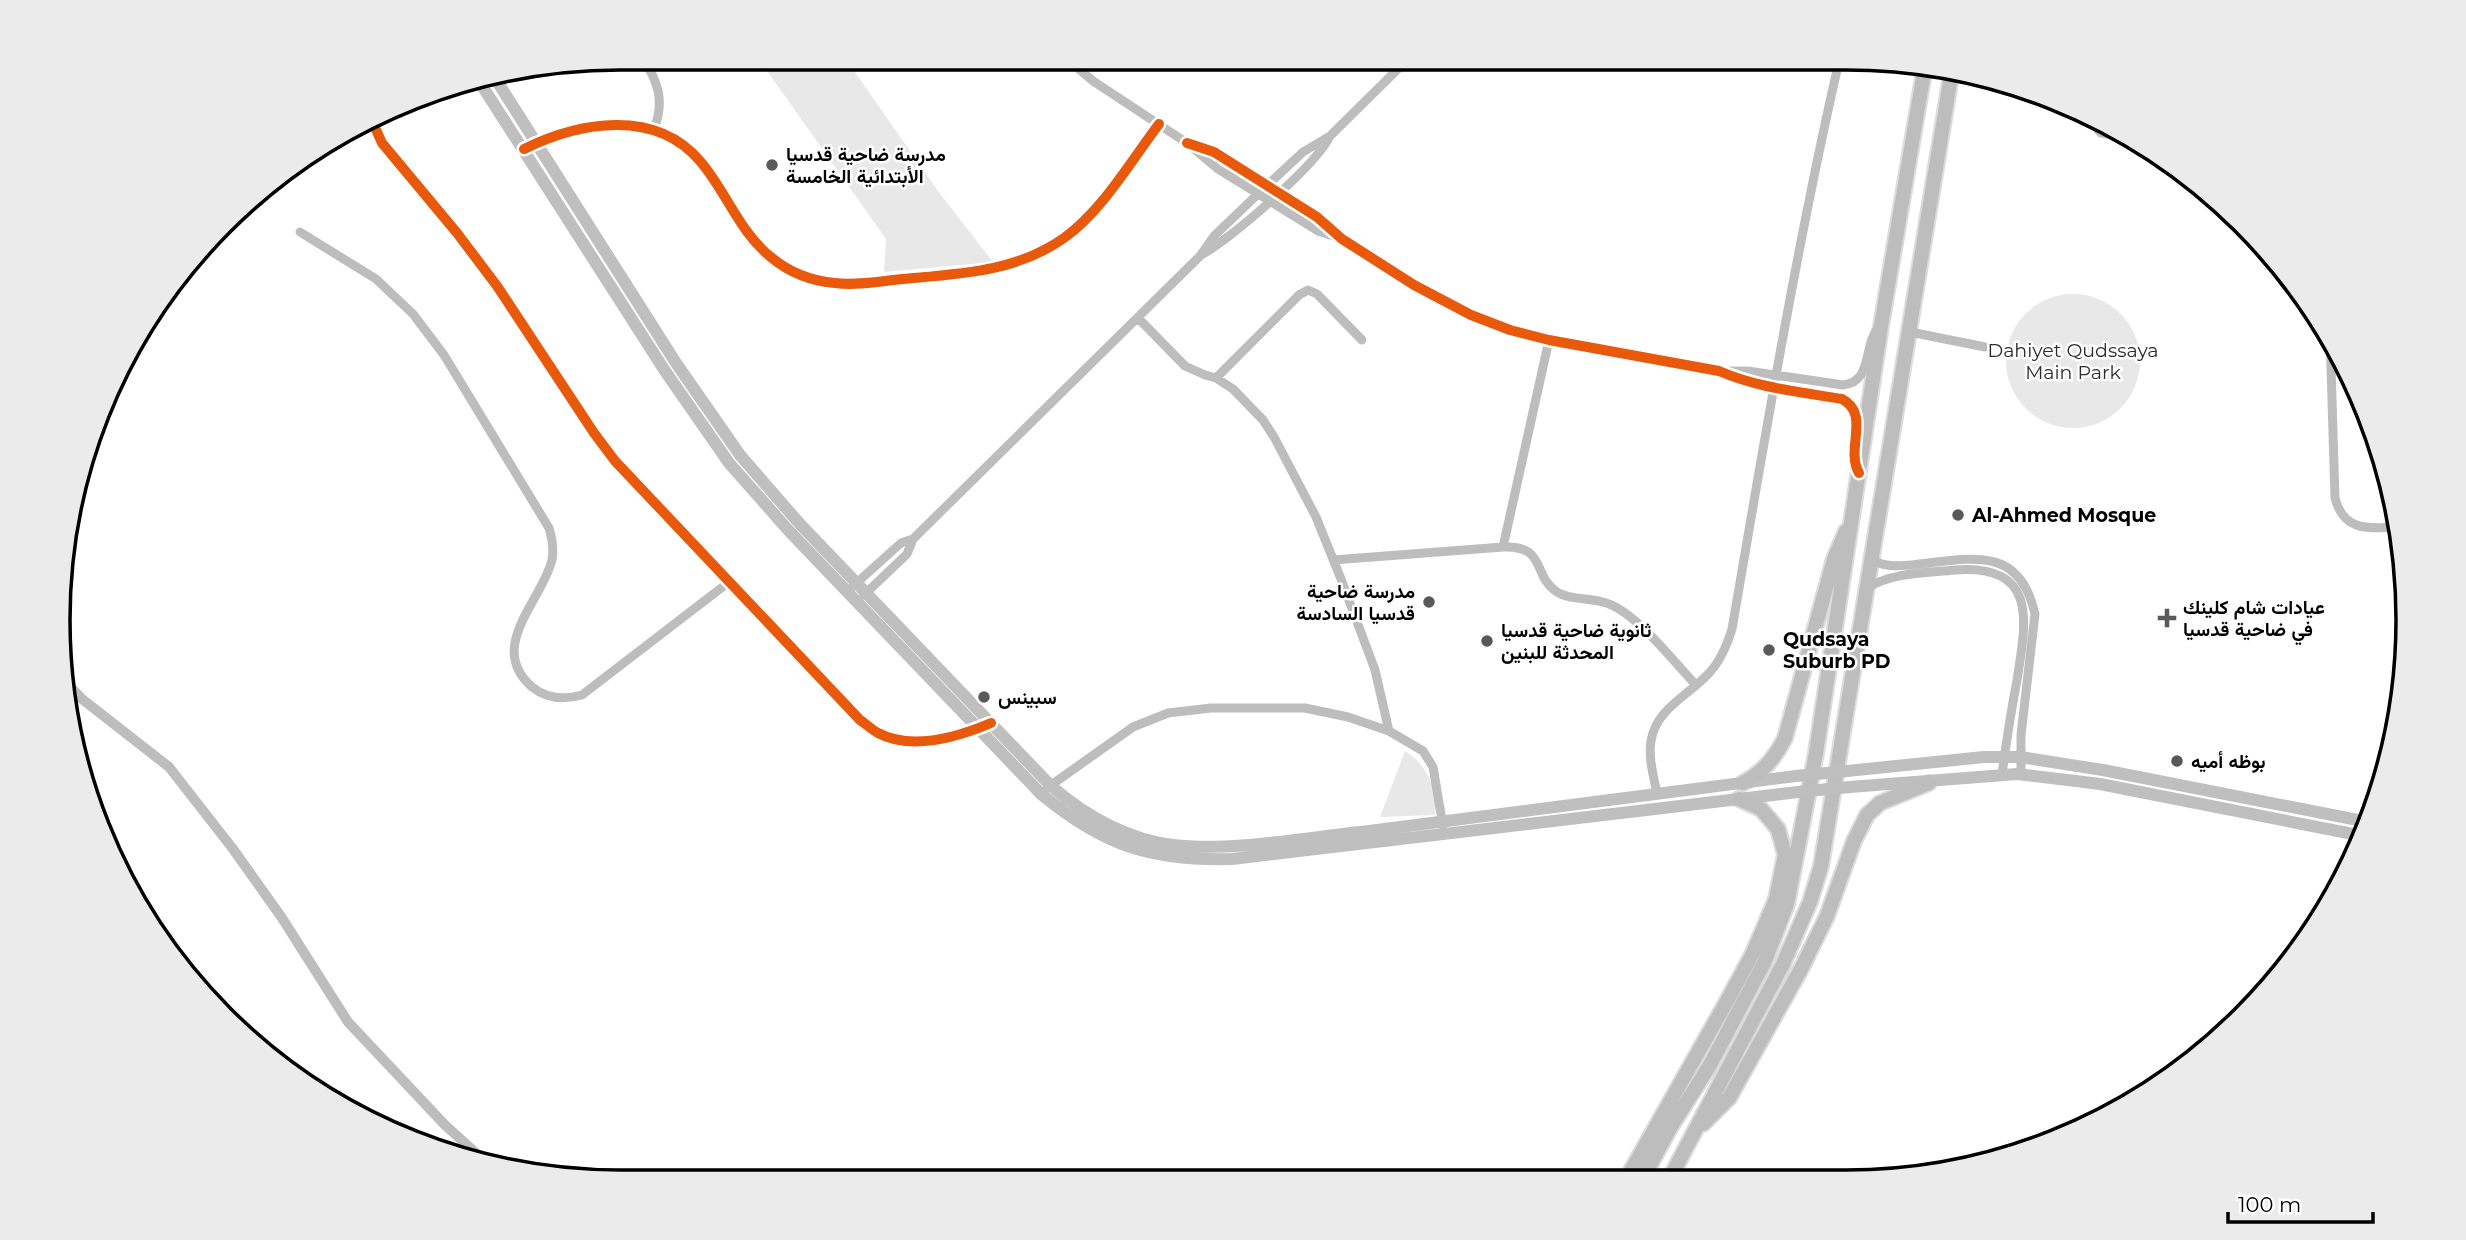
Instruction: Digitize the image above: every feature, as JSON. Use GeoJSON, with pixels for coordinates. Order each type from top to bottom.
{"type":"FeatureCollection","features":[{"type":"Feature","properties":{"kind":"main road"},"geometry":{"type":"LineString","coordinates":[[1647,1170],[1710,1065],[1765,961],[1787,904],[1816,753],[1881,326],[1923,76]]}},
{"type":"Feature","properties":{"kind":"main road"},"geometry":{"type":"LineString","coordinates":[[1674,1170],[1756,1017],[1810,902],[1821,866],[1950,81]]}},
{"type":"Feature","properties":{"kind":"main road"},"geometry":{"type":"LineString","coordinates":[[498,84],[530,146],[702,426],[759,498],[847,592],[861,597],[991,723],[1046,790],[1109,826],[1170,845],[1210,847],[1444,829],[1850,787],[2021,774],[2100,784],[2352,834]]}},
{"type":"Feature","properties":{"kind":"main road"},"geometry":{"type":"LineString","coordinates":[[484,88],[530,146],[713,419],[769,490],[857,583],[861,597],[978,729],[1072,817],[1104,837],[1148,853],[1189,859],[1261,856],[1657,794],[1796,776],[2004,756],[2104,770],[2358,820]]}},
{"type":"Feature","properties":{"kind":"main road"},"geometry":{"type":"LineString","coordinates":[[1743,783],[1764,769],[1785,738],[1834,559],[1852,521]]}},
{"type":"Feature","properties":{"kind":"main road"},"geometry":{"type":"LineString","coordinates":[[1693,1136],[1729,1098],[1801,969],[1827,916],[1854,841],[1867,815],[1880,803],[1929,783]]}},
{"type":"Feature","properties":{"kind":"main road"},"geometry":{"type":"LineString","coordinates":[[2244,812],[2247,797]]}},
{"type":"Feature","properties":{"kind":"main road"},"geometry":{"type":"LineString","coordinates":[[1632,1170],[1753,953],[1776,898],[1785,855],[1778,828],[1761,809],[1739,799]]}},
{"type":"Feature","properties":{"kind":"main road"},"geometry":{"type":"LineString","coordinates":[[1261,842],[1261,856]]}},
{"type":"Feature","properties":{"kind":"street"},"geometry":{"type":"LineString","coordinates":[[650,70],[660,91],[661,104],[654,129]]}},
{"type":"Feature","properties":{"kind":"street"},"geometry":{"type":"LineString","coordinates":[[1081,70],[1187,143],[1209,163],[1318,230],[1342,239],[1443,302],[1510,330],[1549,340],[1719,371],[1774,387],[1842,399],[1849,403],[1856,413],[1854,456],[1859,473]]}},
{"type":"Feature","properties":{"kind":"street"},"geometry":{"type":"LineString","coordinates":[[1200,256],[1221,243],[1278,193],[1317,155],[1330,136],[1397,70]]}},
{"type":"Feature","properties":{"kind":"street"},"geometry":{"type":"LineString","coordinates":[[1657,794],[1651,755],[1651,740],[1655,727],[1662,715],[1719,661],[1732,629],[1776,374],[1836,70]]}},
{"type":"Feature","properties":{"kind":"street"},"geometry":{"type":"LineString","coordinates":[[530,146],[582,128],[606,125],[654,129],[687,147],[700,160],[755,242],[772,258],[791,271],[812,279],[834,284],[857,284],[992,269],[1019,262],[1044,251],[1067,236],[1087,218],[1159,124]]}},
{"type":"Feature","properties":{"kind":"street"},"geometry":{"type":"LineString","coordinates":[[375,128],[383,143],[497,286],[604,448],[860,720],[878,733],[898,740],[921,741],[941,739],[991,723]]}},
{"type":"Feature","properties":{"kind":"street"},"geometry":{"type":"LineString","coordinates":[[861,597],[908,554],[914,539],[1200,256],[1214,236],[1309,147],[1330,136]]}},
{"type":"Feature","properties":{"kind":"street"},"geometry":{"type":"LineString","coordinates":[[1187,143],[1214,152],[1324,222],[1342,239]]}},
{"type":"Feature","properties":{"kind":"street"},"geometry":{"type":"LineString","coordinates":[[300,232],[376,279],[414,314],[444,355],[549,528],[553,543],[552,558],[521,624],[514,647],[519,671],[535,690],[558,698],[583,695],[729,582]]}},
{"type":"Feature","properties":{"kind":"street"},"geometry":{"type":"LineString","coordinates":[[1216,377],[1299,295],[1308,290],[1317,295],[1362,340]]}},
{"type":"Feature","properties":{"kind":"street"},"geometry":{"type":"LineString","coordinates":[[1138,318],[1185,366],[1226,382],[1250,405],[1274,437],[1316,517],[1333,560],[1375,670],[1389,731]]}},
{"type":"Feature","properties":{"kind":"street"},"geometry":{"type":"LineString","coordinates":[[1719,371],[1741,370],[1843,385],[1852,384],[1863,374],[1870,342],[1881,326]]}},
{"type":"Feature","properties":{"kind":"street"},"geometry":{"type":"LineString","coordinates":[[1910,332],[1985,347]]}},
{"type":"Feature","properties":{"kind":"street"},"geometry":{"type":"LineString","coordinates":[[1503,547],[1549,340]]}},
{"type":"Feature","properties":{"kind":"street"},"geometry":{"type":"LineString","coordinates":[[2331,361],[2337,507],[2348,521],[2356,525],[2364,528],[2387,527]]}},
{"type":"Feature","properties":{"kind":"street"},"geometry":{"type":"LineString","coordinates":[[1842,399],[1847,391],[1843,385]]}},
{"type":"Feature","properties":{"kind":"street"},"geometry":{"type":"LineString","coordinates":[[847,592],[901,543],[914,539]]}},
{"type":"Feature","properties":{"kind":"street"},"geometry":{"type":"LineString","coordinates":[[1333,560],[1503,547],[1522,548],[1528,552],[1557,592],[1608,603],[1626,613],[1696,685]]}},
{"type":"Feature","properties":{"kind":"street"},"geometry":{"type":"LineString","coordinates":[[1871,560],[1897,566],[1984,558],[2011,570],[2023,582],[2031,597],[2035,614],[2020,757],[2021,774]]}},
{"type":"Feature","properties":{"kind":"street"},"geometry":{"type":"LineString","coordinates":[[1865,589],[1881,580],[1898,576],[1971,569],[1993,572],[2015,589],[2022,601],[2025,629],[2003,775]]}},
{"type":"Feature","properties":{"kind":"street"},"geometry":{"type":"LineString","coordinates":[[2018,672],[2028,674]]}},
{"type":"Feature","properties":{"kind":"street"},"geometry":{"type":"LineString","coordinates":[[75,692],[169,767],[268,899],[348,1022],[471,1149]]}},
{"type":"Feature","properties":{"kind":"street"},"geometry":{"type":"LineString","coordinates":[[1046,790],[1133,727],[1155,717],[1181,710],[1276,707],[1317,709],[1389,731],[1416,746],[1430,760],[1444,829]]}},
{"type":"Feature","properties":{"kind":"green space"},"geometry":{"type":"Polygon","coordinates":[[[766,70],[853,70],[938,191],[993,262],[884,272],[886,239],[766,70]]]}},
{"type":"Feature","properties":{"kind":"green space","name":"Dahiyet Qudssaya Main Park"},"geometry":{"type":"Polygon","coordinates":[[[2073,294],[2099,299],[2120,314],[2135,335],[2140,361],[2135,387],[2120,408],[2099,423],[2073,428],[2047,423],[2026,408],[2011,387],[2006,361],[2011,335],[2026,314],[2047,299],[2073,294]]]}},
{"type":"Feature","properties":{"kind":"green space"},"geometry":{"type":"Polygon","coordinates":[[[1405,751],[1420,763],[1429,778],[1435,815],[1380,817],[1405,751]]]}},
{"type":"Feature","properties":{"kind":"cycle path"},"geometry":{"type":"LineString","coordinates":[[524,149],[568,132],[592,127],[616,125],[661,133],[682,144],[700,161],[750,236],[772,258],[793,272],[809,278],[852,284],[987,269],[1007,265],[1046,249],[1064,238],[1091,214],[1159,124]]}},
{"type":"Feature","properties":{"kind":"cycle path"},"geometry":{"type":"LineString","coordinates":[[375,128],[382,143],[497,286],[615,461],[860,720],[876,732],[905,741],[950,737],[991,723]]}},
{"type":"Feature","properties":{"kind":"cycle path"},"geometry":{"type":"LineString","coordinates":[[1187,143],[1214,152],[1317,217],[1342,239],[1414,285],[1471,315],[1510,330],[1549,340],[1719,371],[1764,385],[1842,399],[1855,414],[1855,464],[1859,473]]}},
{"type":"Feature","properties":{"kind":"place","name":"مدرسة ضاحية قدسيا الأبتدائية الخامسة"},"geometry":{"type":"Point","coordinates":[772,165]}},
{"type":"Feature","properties":{"kind":"place","name":"Al-Ahmed Mosque"},"geometry":{"type":"Point","coordinates":[1958,515]}},
{"type":"Feature","properties":{"kind":"place","name":"مدرسة ضاحية قدسيا السادسة"},"geometry":{"type":"Point","coordinates":[1429,602]}},
{"type":"Feature","properties":{"kind":"place","name":"عيادات شام كلينك في ضاحية قدسيا"},"geometry":{"type":"Point","coordinates":[2167,618]}},
{"type":"Feature","properties":{"kind":"place","name":"ثانوية ضاحية قدسيا المحدثة للبنين"},"geometry":{"type":"Point","coordinates":[1487,641]}},
{"type":"Feature","properties":{"kind":"place","name":"Qudsaya Suburb PD"},"geometry":{"type":"Point","coordinates":[1769,650]}},
{"type":"Feature","properties":{"kind":"place","name":"سبينس"},"geometry":{"type":"Point","coordinates":[984,697]}},
{"type":"Feature","properties":{"kind":"place","name":"بوظه أميه"},"geometry":{"type":"Point","coordinates":[2177,761]}}]}
